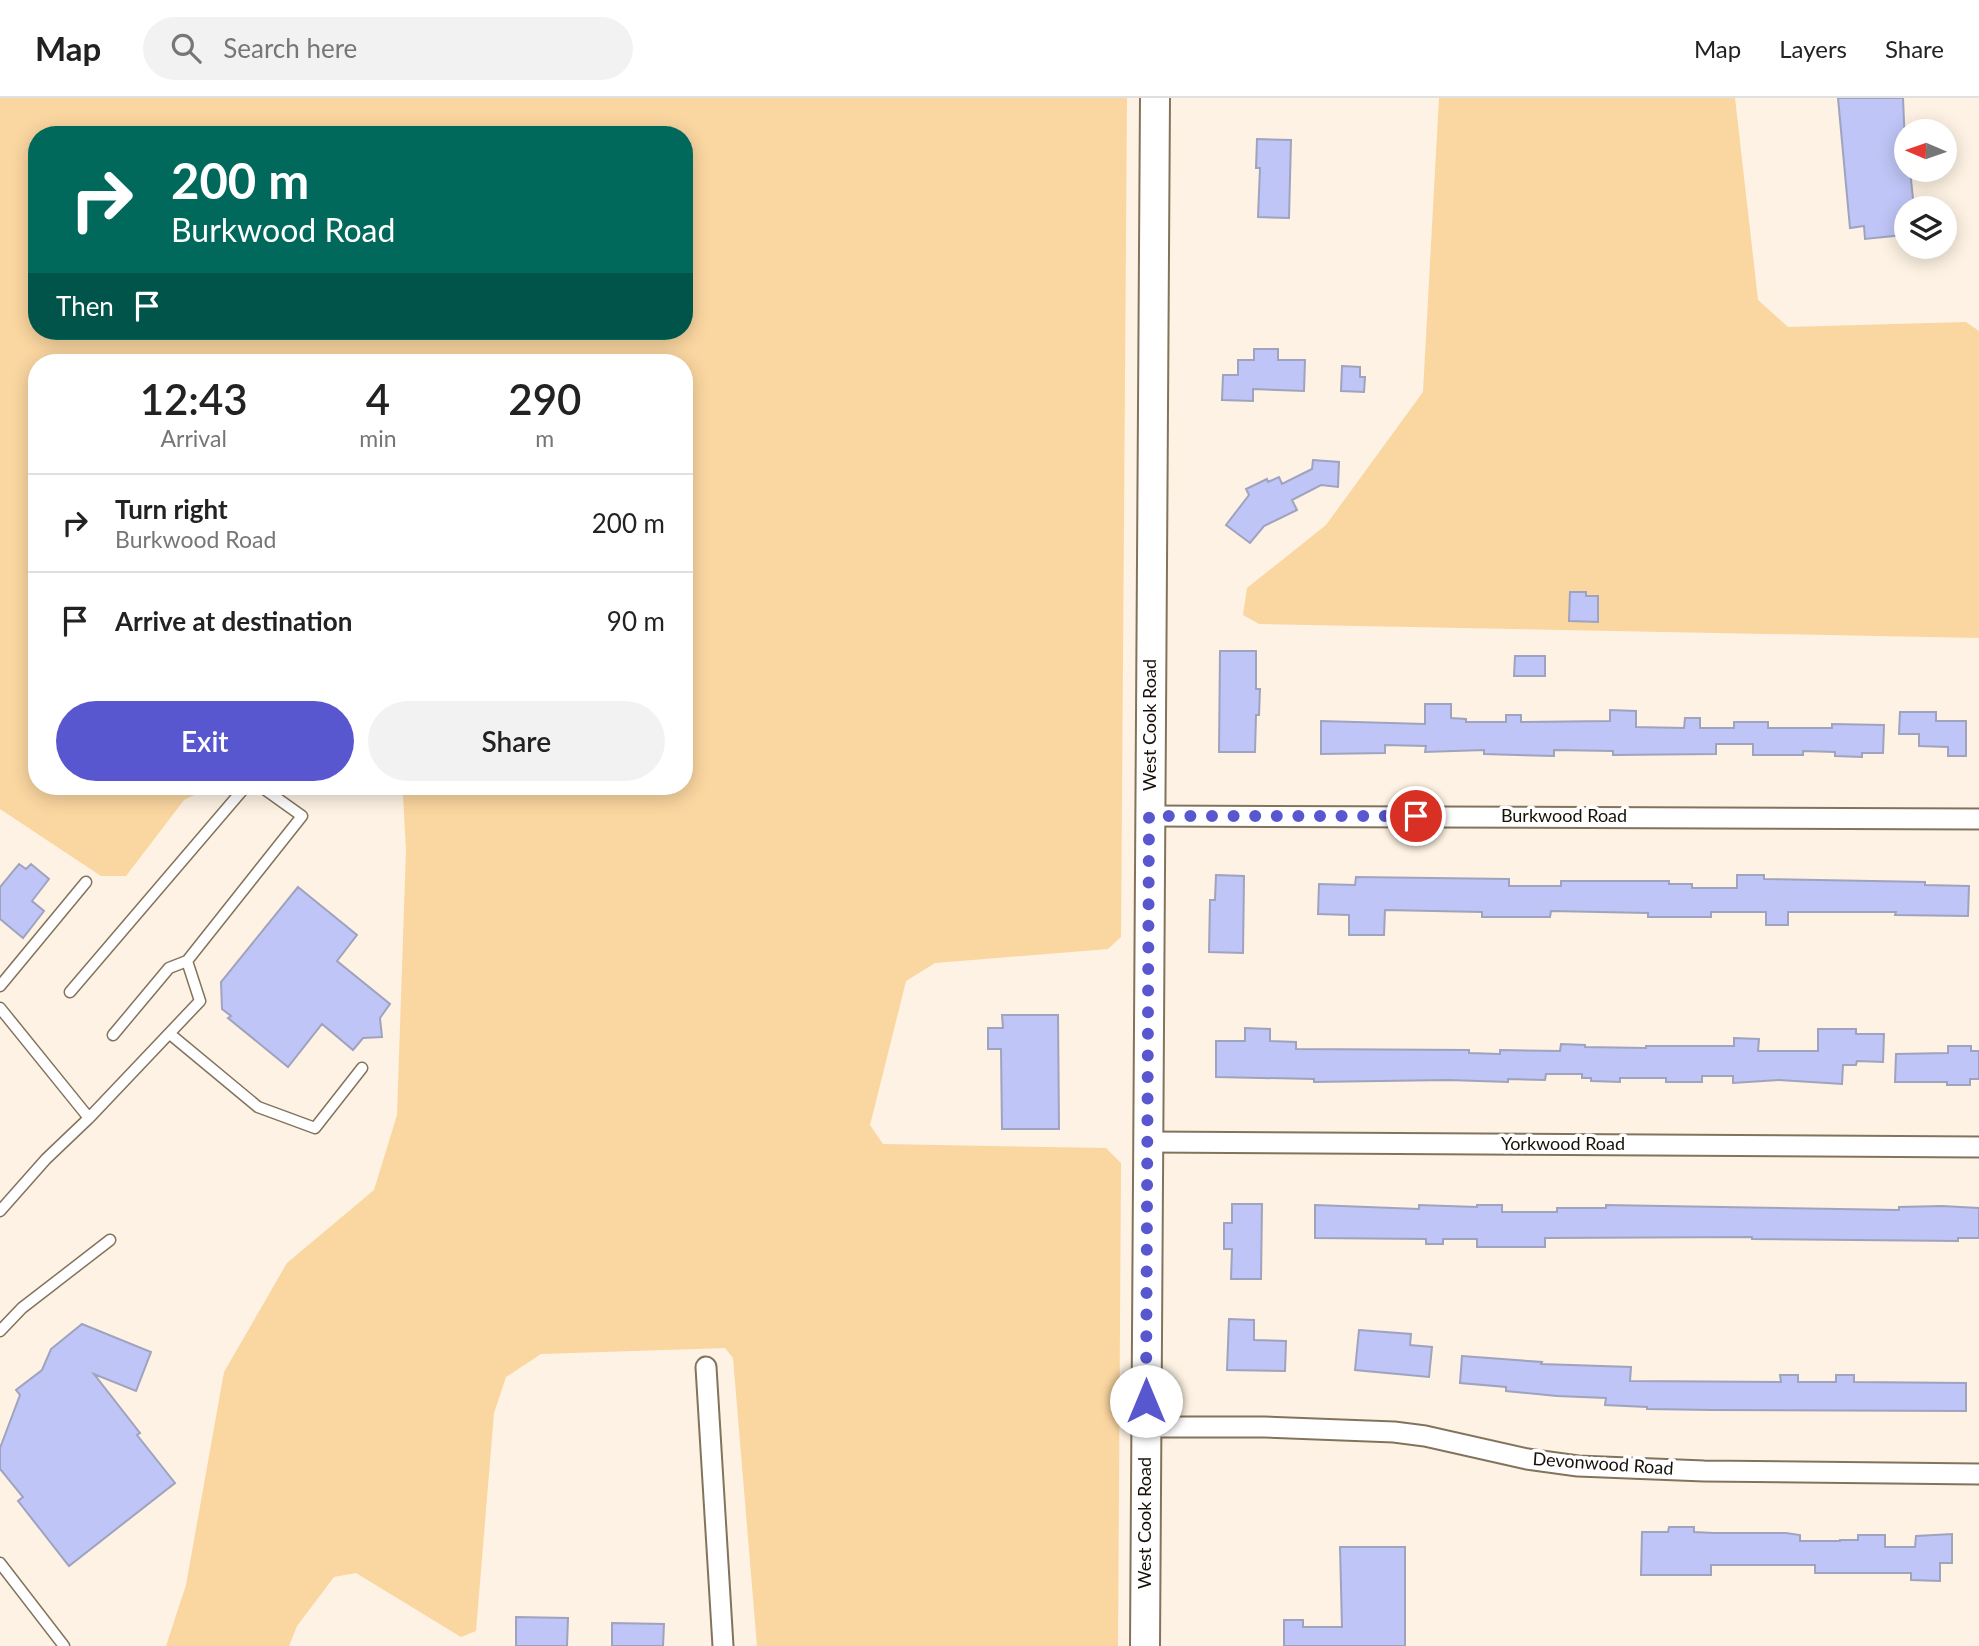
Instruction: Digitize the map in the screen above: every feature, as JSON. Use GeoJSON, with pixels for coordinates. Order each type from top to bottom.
{"type":"FeatureCollection","features":[{"type":"Feature","properties":{"kind":"main road","name":"West Cook Road"},"geometry":{"type":"LineString","coordinates":[[1145,1646],[1155,98]]}},
{"type":"Feature","properties":{"kind":"street","name":"Burkwood Road"},"geometry":{"type":"LineString","coordinates":[[1149,816],[1979,819]]}},
{"type":"Feature","properties":{"kind":"street","name":"Yorkwood Road"},"geometry":{"type":"LineString","coordinates":[[1148,1142],[1979,1147]]}},
{"type":"Feature","properties":{"kind":"street"},"geometry":{"type":"LineString","coordinates":[[706,1367],[723,1646]]}},
{"type":"Feature","properties":{"kind":"street","name":"Devonwood Road"},"geometry":{"type":"LineString","coordinates":[[1146,1427],[1264,1427],[1394,1432],[1425,1436],[1527,1459],[1578,1466],[1704,1471],[1979,1474]]}},
{"type":"Feature","properties":{"kind":"lane"},"geometry":{"type":"LineString","coordinates":[[70,992],[238,795]]}},
{"type":"Feature","properties":{"kind":"lane"},"geometry":{"type":"LineString","coordinates":[[113,1035],[169,968],[187,961],[302,816],[273,795]]}},
{"type":"Feature","properties":{"kind":"lane"},"geometry":{"type":"LineString","coordinates":[[0,986],[86,882]]}},
{"type":"Feature","properties":{"kind":"lane"},"geometry":{"type":"LineString","coordinates":[[0,1211],[46,1158],[89,1118],[200,1001],[187,961]]}},
{"type":"Feature","properties":{"kind":"lane"},"geometry":{"type":"LineString","coordinates":[[0,1008],[89,1118]]}},
{"type":"Feature","properties":{"kind":"lane"},"geometry":{"type":"LineString","coordinates":[[170,1034],[258,1107],[314,1128],[362,1068]]}},
{"type":"Feature","properties":{"kind":"lane"},"geometry":{"type":"LineString","coordinates":[[0,1331],[22,1308],[110,1240]]}},
{"type":"Feature","properties":{"kind":"lane"},"geometry":{"type":"LineString","coordinates":[[0,1563],[64,1646]]}},
{"type":"Feature","properties":{"kind":"shaded area"},"geometry":{"type":"Polygon","coordinates":[[[0,98],[1127,98],[1121,937],[1108,949],[935,963],[906,981],[870,1125],[883,1144],[1106,1148],[1121,1163],[1118,1646],[757,1646],[733,1358],[725,1348],[541,1354],[506,1377],[494,1413],[476,1631],[461,1637],[356,1573],[334,1577],[297,1626],[289,1646],[166,1646],[186,1585],[224,1372],[287,1263],[374,1190],[397,1115],[406,850],[402,795],[693,795],[693,354],[28,354],[28,795],[194,795],[184,800],[126,876],[101,876],[0,809],[0,98]]]}},
{"type":"Feature","properties":{"kind":"shaded area"},"geometry":{"type":"Polygon","coordinates":[[[1439,98],[1735,98],[1758,300],[1788,327],[1966,322],[1979,331],[1979,638],[1259,624],[1243,615],[1247,588],[1326,525],[1423,392],[1439,98]]]}},
{"type":"Feature","properties":{"kind":"building"},"geometry":{"type":"Polygon","coordinates":[[[1838,98],[1903,98],[1904,119],[1894,119],[1894,182],[1911,182],[1913,196],[1894,196],[1894,236],[1865,239],[1864,226],[1850,228],[1838,98]]]}},
{"type":"Feature","properties":{"kind":"building"},"geometry":{"type":"Polygon","coordinates":[[[1257,139],[1291,140],[1289,218],[1258,217],[1260,168],[1256,168],[1257,139]]]}},
{"type":"Feature","properties":{"kind":"building"},"geometry":{"type":"Polygon","coordinates":[[[1254,349],[1278,349],[1278,360],[1305,360],[1304,391],[1253,389],[1253,401],[1222,400],[1223,375],[1238,375],[1238,360],[1254,360],[1254,349]]]}},
{"type":"Feature","properties":{"kind":"building"},"geometry":{"type":"Polygon","coordinates":[[[1342,366],[1360,367],[1360,377],[1365,377],[1364,392],[1341,391],[1342,366]]]}},
{"type":"Feature","properties":{"kind":"building"},"geometry":{"type":"Polygon","coordinates":[[[1313,460],[1339,462],[1338,487],[1321,485],[1292,500],[1297,510],[1264,526],[1250,543],[1226,525],[1249,495],[1246,489],[1267,479],[1268,482],[1279,477],[1282,484],[1312,469],[1313,460]]]}},
{"type":"Feature","properties":{"kind":"building"},"geometry":{"type":"Polygon","coordinates":[[[1570,592],[1586,592],[1586,596],[1598,596],[1598,622],[1569,621],[1570,592]]]}},
{"type":"Feature","properties":{"kind":"building"},"geometry":{"type":"Polygon","coordinates":[[[1220,651],[1256,651],[1256,689],[1260,689],[1255,752],[1219,752],[1220,651]]]}},
{"type":"Feature","properties":{"kind":"building"},"geometry":{"type":"Polygon","coordinates":[[[1515,656],[1545,656],[1545,676],[1514,676],[1515,656]]]}},
{"type":"Feature","properties":{"kind":"building"},"geometry":{"type":"Polygon","coordinates":[[[1425,704],[1451,704],[1451,718],[1466,719],[1466,722],[1506,722],[1506,715],[1521,715],[1521,722],[1610,721],[1610,710],[1636,711],[1636,727],[1684,728],[1685,718],[1700,718],[1700,728],[1734,728],[1734,722],[1768,722],[1768,728],[1832,728],[1832,724],[1884,725],[1883,753],[1862,753],[1862,757],[1835,756],[1835,752],[1803,751],[1803,755],[1753,755],[1753,744],[1716,744],[1716,754],[1613,755],[1613,751],[1554,750],[1554,756],[1484,754],[1484,750],[1425,752],[1426,746],[1385,745],[1385,753],[1321,754],[1321,721],[1425,724],[1425,704]]]}},
{"type":"Feature","properties":{"kind":"building"},"geometry":{"type":"Polygon","coordinates":[[[1900,712],[1936,712],[1936,721],[1966,721],[1966,756],[1948,756],[1948,747],[1919,746],[1919,734],[1899,734],[1900,712]]]}},
{"type":"Feature","properties":{"kind":"building"},"geometry":{"type":"Polygon","coordinates":[[[19,864],[26,869],[31,864],[49,879],[32,901],[44,911],[23,938],[0,919],[0,887],[19,864]]]}},
{"type":"Feature","properties":{"kind":"building"},"geometry":{"type":"Polygon","coordinates":[[[1216,875],[1244,876],[1243,953],[1209,952],[1210,900],[1215,900],[1216,875]]]}},
{"type":"Feature","properties":{"kind":"building"},"geometry":{"type":"Polygon","coordinates":[[[1737,875],[1764,875],[1764,879],[1925,882],[1925,885],[1969,886],[1968,916],[1895,915],[1896,912],[1788,912],[1788,925],[1766,925],[1766,912],[1711,912],[1711,917],[1648,917],[1648,913],[1551,911],[1550,917],[1482,917],[1482,912],[1385,910],[1384,935],[1349,935],[1349,915],[1318,914],[1319,884],[1355,885],[1356,877],[1509,879],[1509,886],[1561,886],[1561,881],[1669,881],[1669,884],[1692,884],[1692,888],[1737,888],[1737,875]]]}},
{"type":"Feature","properties":{"kind":"building"},"geometry":{"type":"Polygon","coordinates":[[[298,887],[357,935],[337,961],[390,1004],[380,1018],[382,1037],[363,1038],[353,1050],[322,1024],[288,1067],[228,1018],[231,1016],[222,1009],[221,982],[298,887]]]}},
{"type":"Feature","properties":{"kind":"building"},"geometry":{"type":"Polygon","coordinates":[[[1002,1015],[1058,1015],[1059,1129],[1002,1129],[1001,1049],[988,1049],[988,1028],[1003,1028],[1002,1015]]]}},
{"type":"Feature","properties":{"kind":"building"},"geometry":{"type":"Polygon","coordinates":[[[1245,1028],[1270,1029],[1270,1041],[1296,1042],[1296,1049],[1469,1050],[1469,1053],[1500,1054],[1500,1050],[1560,1051],[1561,1044],[1646,1048],[1734,1046],[1734,1038],[1759,1039],[1758,1051],[1818,1051],[1818,1029],[1856,1029],[1856,1034],[1884,1034],[1883,1062],[1857,1061],[1856,1065],[1843,1065],[1842,1084],[1779,1080],[1733,1083],[1733,1076],[1702,1076],[1702,1082],[1666,1082],[1666,1078],[1620,1078],[1620,1082],[1591,1081],[1591,1078],[1582,1078],[1582,1074],[1546,1074],[1545,1080],[1508,1079],[1508,1082],[1314,1082],[1314,1079],[1216,1077],[1216,1041],[1245,1041],[1245,1028]]]}},
{"type":"Feature","properties":{"kind":"building"},"geometry":{"type":"Polygon","coordinates":[[[1948,1046],[1971,1046],[1971,1051],[1979,1051],[1979,1079],[1970,1079],[1970,1085],[1895,1082],[1896,1054],[1948,1053],[1948,1046]]]}},
{"type":"Feature","properties":{"kind":"building"},"geometry":{"type":"Polygon","coordinates":[[[1232,1204],[1262,1204],[1261,1279],[1231,1279],[1232,1249],[1224,1249],[1224,1223],[1232,1223],[1232,1204]]]}},
{"type":"Feature","properties":{"kind":"building"},"geometry":{"type":"Polygon","coordinates":[[[1315,1205],[1419,1209],[1419,1205],[1502,1205],[1502,1212],[1557,1212],[1557,1208],[1606,1208],[1606,1205],[1899,1210],[1899,1207],[1942,1206],[1979,1208],[1979,1238],[1958,1238],[1958,1241],[1752,1237],[1545,1238],[1545,1247],[1477,1247],[1477,1239],[1443,1239],[1443,1244],[1426,1244],[1426,1239],[1315,1238],[1315,1205]]]}},
{"type":"Feature","properties":{"kind":"building"},"geometry":{"type":"Polygon","coordinates":[[[1229,1319],[1254,1320],[1254,1340],[1286,1341],[1285,1371],[1227,1370],[1229,1319]]]}},
{"type":"Feature","properties":{"kind":"building"},"geometry":{"type":"Polygon","coordinates":[[[82,1324],[151,1352],[136,1391],[94,1374],[175,1483],[69,1566],[18,1501],[23,1497],[0,1469],[0,1448],[20,1395],[16,1390],[42,1370],[51,1349],[82,1324]]]}},
{"type":"Feature","properties":{"kind":"building"},"geometry":{"type":"Polygon","coordinates":[[[1359,1330],[1411,1334],[1410,1345],[1432,1347],[1429,1377],[1355,1370],[1359,1330]]]}},
{"type":"Feature","properties":{"kind":"building"},"geometry":{"type":"Polygon","coordinates":[[[1462,1356],[1542,1362],[1541,1364],[1631,1367],[1630,1381],[1781,1382],[1780,1375],[1798,1375],[1798,1382],[1836,1382],[1836,1375],[1854,1375],[1854,1382],[1966,1383],[1966,1411],[1647,1409],[1605,1405],[1606,1398],[1506,1391],[1506,1387],[1460,1383],[1462,1356]]]}},
{"type":"Feature","properties":{"kind":"building"},"geometry":{"type":"Polygon","coordinates":[[[1669,1527],[1694,1527],[1694,1532],[1786,1533],[1800,1535],[1800,1541],[1858,1540],[1858,1535],[1885,1535],[1885,1547],[1915,1547],[1916,1536],[1952,1534],[1952,1563],[1940,1563],[1940,1581],[1911,1580],[1911,1573],[1815,1573],[1815,1565],[1711,1565],[1711,1575],[1641,1575],[1642,1532],[1668,1532],[1669,1527]]]}},
{"type":"Feature","properties":{"kind":"building"},"geometry":{"type":"Polygon","coordinates":[[[1340,1547],[1405,1547],[1405,1646],[1284,1646],[1284,1620],[1303,1620],[1303,1627],[1342,1627],[1340,1547]]]}},
{"type":"Feature","properties":{"kind":"building"},"geometry":{"type":"Polygon","coordinates":[[[516,1617],[568,1618],[567,1646],[516,1646],[516,1617]]]}},
{"type":"Feature","properties":{"kind":"building"},"geometry":{"type":"Polygon","coordinates":[[[612,1623],[664,1624],[663,1646],[612,1646],[612,1623]]]}},
{"type":"Feature","properties":{"kind":"route"},"geometry":{"type":"LineString","coordinates":[[1146,1401],[1149,816],[1416,816]]}}]}
